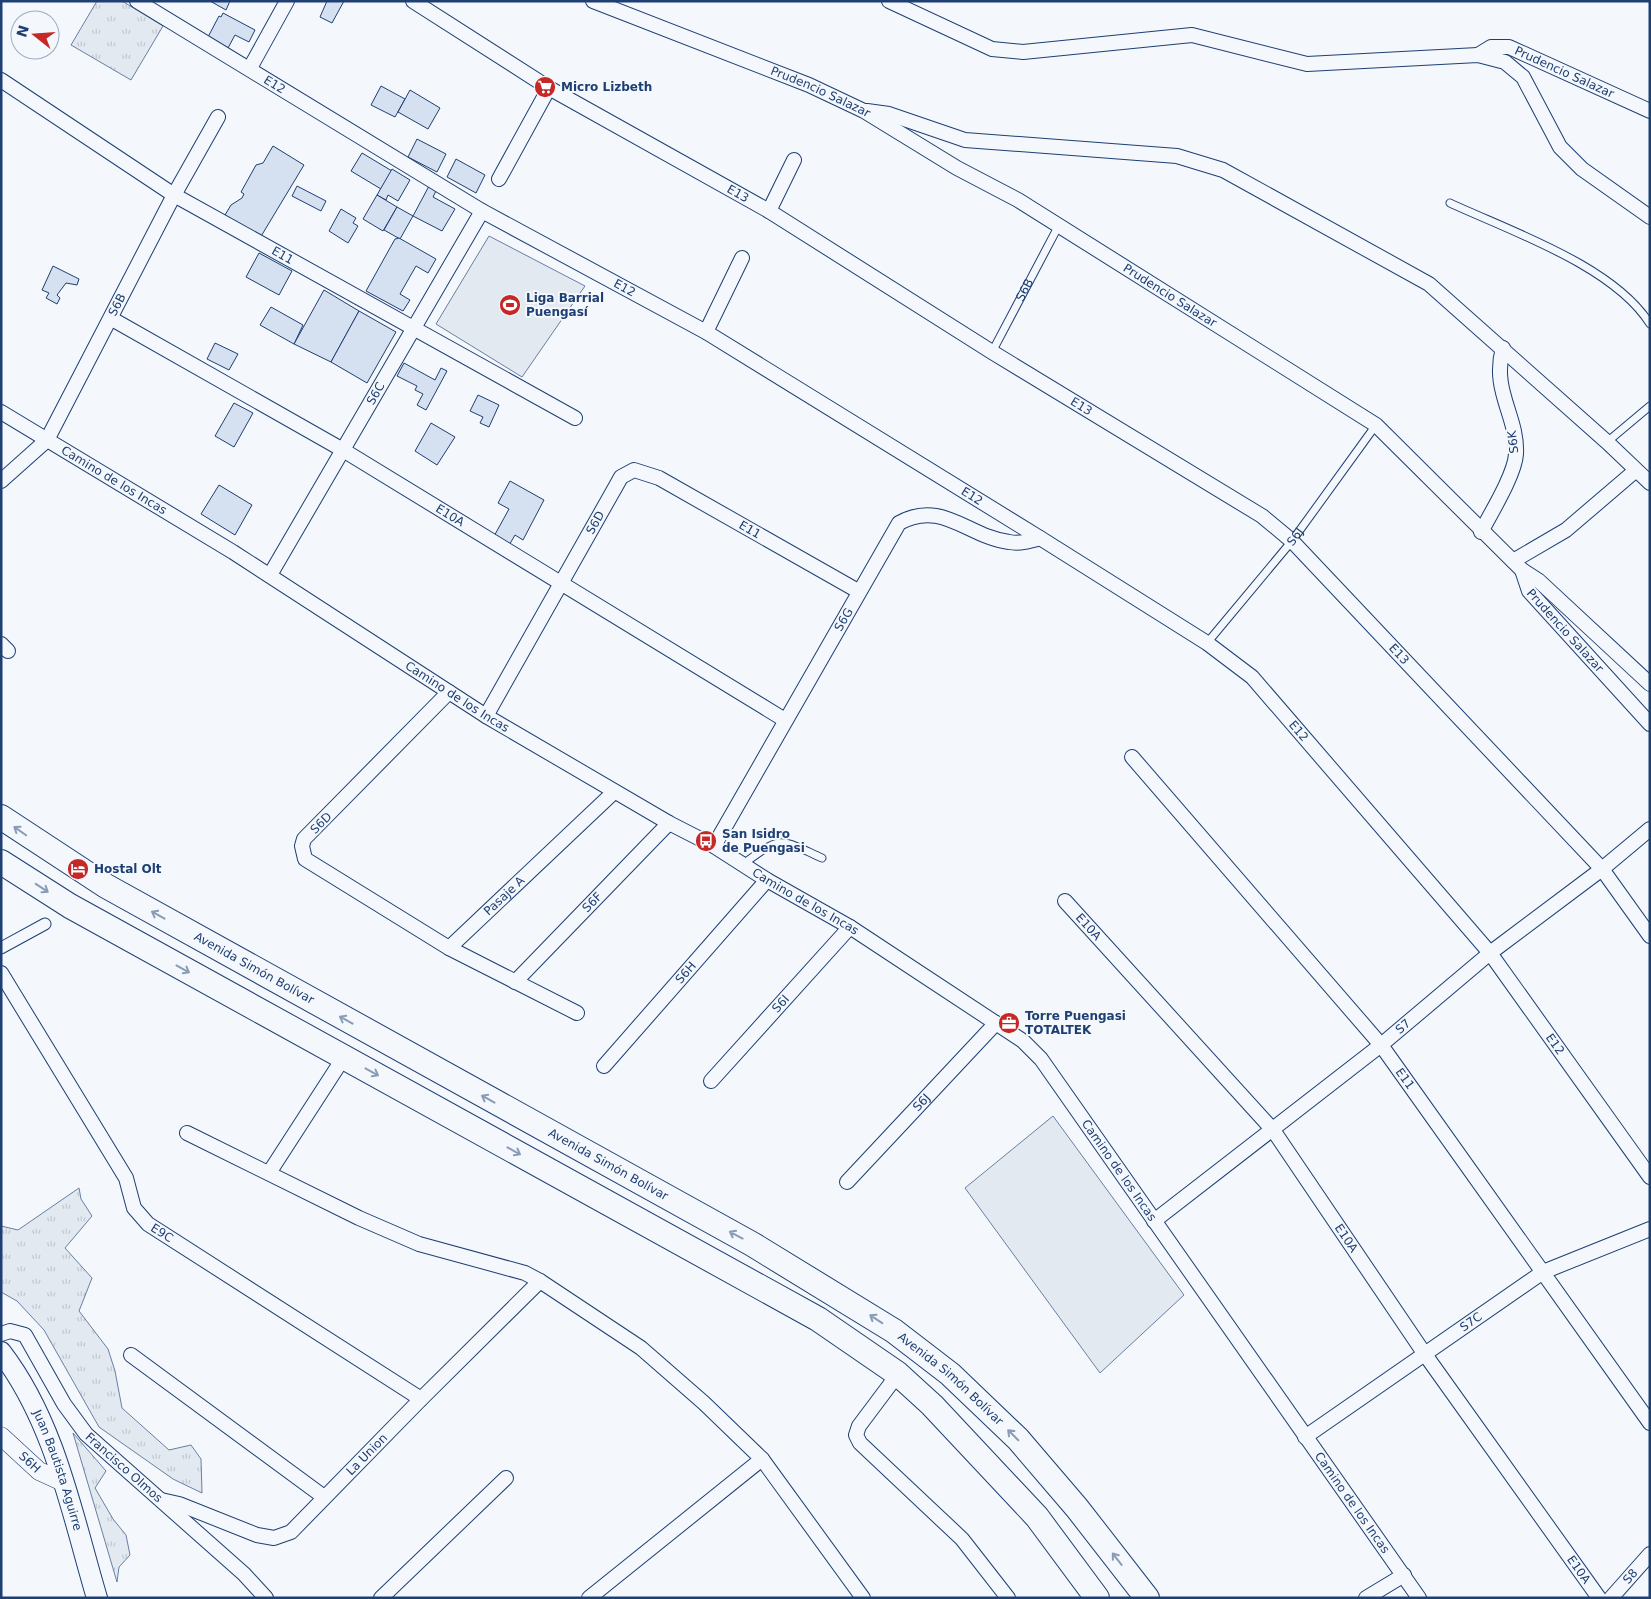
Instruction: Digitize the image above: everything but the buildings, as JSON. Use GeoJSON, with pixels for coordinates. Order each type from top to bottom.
{"type":"FeatureCollection","features":[{"type":"Feature","properties":{"kind":"highway","name":"Avenida Simón Bolívar"},"geometry":{"type":"LineString","coordinates":[[1,817],[106,886],[752,1244],[894,1331],[950,1374],[1018,1439],[1078,1508],[1147,1598]]}},
{"type":"Feature","properties":{"kind":"highway"},"geometry":{"type":"LineString","coordinates":[[1,862],[70,906],[818,1319],[898,1374],[932,1405],[1036,1517],[1098,1598]]}},
{"type":"Feature","properties":{"kind":"main road","name":"Juan Bautista Aguirre"},"geometry":{"type":"LineString","coordinates":[[1,1352],[26,1387],[39,1411],[63,1482],[96,1598]]}},
{"type":"Feature","properties":{"kind":"street","name":"E12"},"geometry":{"type":"LineString","coordinates":[[136,1],[250,68],[482,211],[706,332],[1207,643],[1252,677],[1490,953],[1650,1177]]}},
{"type":"Feature","properties":{"kind":"street"},"geometry":{"type":"LineString","coordinates":[[250,68],[287,1]]}},
{"type":"Feature","properties":{"kind":"street","name":"E13"},"geometry":{"type":"LineString","coordinates":[[413,1],[549,88],[769,211],[992,352],[1262,516],[1292,541],[1602,869],[1650,936]]}},
{"type":"Feature","properties":{"kind":"street","name":"Prudencio Salazar"},"geometry":{"type":"LineString","coordinates":[[593,1],[810,84],[864,111],[956,168],[1018,200],[1058,227],[1376,425],[1517,566],[1529,591],[1650,724]]}},
{"type":"Feature","properties":{"kind":"street"},"geometry":{"type":"LineString","coordinates":[[889,1],[992,49],[1022,52],[1192,35],[1306,64],[1478,55],[1505,62],[1523,77],[1560,147],[1582,170],[1650,217]]}},
{"type":"Feature","properties":{"kind":"street","name":"Prudencio Salazar"},"geometry":{"type":"LineString","coordinates":[[1478,55],[1491,47],[1509,47],[1650,110]]}},
{"type":"Feature","properties":{"kind":"street","name":"E11"},"geometry":{"type":"LineString","coordinates":[[1,80],[174,195],[574,418]]}},
{"type":"Feature","properties":{"kind":"street"},"geometry":{"type":"LineString","coordinates":[[499,179],[549,88]]}},
{"type":"Feature","properties":{"kind":"street"},"geometry":{"type":"LineString","coordinates":[[864,111],[889,114],[965,140],[1177,156],[1223,170],[1429,284],[1503,348],[1650,483]]}},
{"type":"Feature","properties":{"kind":"street","name":"S6B"},"geometry":{"type":"LineString","coordinates":[[1,481],[47,440],[112,319],[174,195],[218,117]]}},
{"type":"Feature","properties":{"kind":"street"},"geometry":{"type":"LineString","coordinates":[[769,211],[794,160]]}},
{"type":"Feature","properties":{"kind":"street","name":"S6C"},"geometry":{"type":"LineString","coordinates":[[270,575],[482,211]]}},
{"type":"Feature","properties":{"kind":"street"},"geometry":{"type":"LineString","coordinates":[[706,332],[742,258]]}},
{"type":"Feature","properties":{"kind":"street","name":"E10A"},"geometry":{"type":"LineString","coordinates":[[112,319],[342,450],[785,720]]}},
{"type":"Feature","properties":{"kind":"street","name":"S6K"},"geometry":{"type":"LineString","coordinates":[[1481,532],[1512,468],[1516,454],[1499,378],[1498,365],[1503,348]]}},
{"type":"Feature","properties":{"kind":"street","name":"Camino de los Incas"},"geometry":{"type":"LineString","coordinates":[[1,412],[270,575],[486,716],[614,792],[714,846],[767,880],[850,927],[1022,1041],[1041,1059],[1419,1598]]}},
{"type":"Feature","properties":{"kind":"street","name":"S6D"},"geometry":{"type":"LineString","coordinates":[[486,716],[621,477],[634,470],[641,470]]}},
{"type":"Feature","properties":{"kind":"street","name":"E11"},"geometry":{"type":"LineString","coordinates":[[641,470],[660,478],[858,591]]}},
{"type":"Feature","properties":{"kind":"street"},"geometry":{"type":"LineString","coordinates":[[1635,471],[1566,530],[1517,566],[1539,581],[1650,684]]}},
{"type":"Feature","properties":{"kind":"street","name":"S6G"},"geometry":{"type":"LineString","coordinates":[[714,846],[891,532],[898,523],[912,515],[936,515],[1011,543],[1040,538]]}},
{"type":"Feature","properties":{"kind":"street","name":"S6D"},"geometry":{"type":"LineString","coordinates":[[449,692],[304,839],[302,846],[305,859],[449,948]]}},
{"type":"Feature","properties":{"kind":"street","name":"E11"},"geometry":{"type":"LineString","coordinates":[[1132,757],[1381,1045],[1650,1423]]}},
{"type":"Feature","properties":{"kind":"street","name":"Pasaje A"},"geometry":{"type":"LineString","coordinates":[[449,948],[614,792]]}},
{"type":"Feature","properties":{"kind":"street","name":"S6F"},"geometry":{"type":"LineString","coordinates":[[515,982],[669,823]]}},
{"type":"Feature","properties":{"kind":"street","name":"S7"},"geometry":{"type":"LineString","coordinates":[[1154,1221],[1381,1045],[1490,953],[1602,869],[1650,829]]}},
{"type":"Feature","properties":{"kind":"street","name":"S6H"},"geometry":{"type":"LineString","coordinates":[[604,1066],[767,880]]}},
{"type":"Feature","properties":{"kind":"street","name":"E10A"},"geometry":{"type":"LineString","coordinates":[[1065,901],[1273,1130],[1424,1353],[1599,1598]]}},
{"type":"Feature","properties":{"kind":"street"},"geometry":{"type":"LineString","coordinates":[[1,948],[45,924]]}},
{"type":"Feature","properties":{"kind":"street","name":"S6I"},"geometry":{"type":"LineString","coordinates":[[711,1081],[850,927]]}},
{"type":"Feature","properties":{"kind":"street"},"geometry":{"type":"LineString","coordinates":[[449,948],[577,1013]]}},
{"type":"Feature","properties":{"kind":"street","name":"E9C"},"geometry":{"type":"LineString","coordinates":[[1,973],[126,1178],[134,1208],[148,1224],[421,1399]]}},
{"type":"Feature","properties":{"kind":"street","name":"S6J"},"geometry":{"type":"LineString","coordinates":[[847,1182],[996,1023]]}},
{"type":"Feature","properties":{"kind":"street"},"geometry":{"type":"LineString","coordinates":[[269,1173],[344,1057]]}},
{"type":"Feature","properties":{"kind":"street"},"geometry":{"type":"LineString","coordinates":[[187,1133],[359,1218],[419,1244],[510,1267],[540,1281],[641,1348],[704,1403],[762,1459],[863,1598]]}},
{"type":"Feature","properties":{"kind":"street","name":"S7C"},"geometry":{"type":"LineString","coordinates":[[1305,1437],[1543,1272],[1650,1229]]}},
{"type":"Feature","properties":{"kind":"street","name":"La Union"},"geometry":{"type":"LineString","coordinates":[[161,1500],[179,1504],[257,1535],[274,1538],[291,1532],[540,1281]]}},
{"type":"Feature","properties":{"kind":"street","name":"Francisco Olmos"},"geometry":{"type":"LineString","coordinates":[[1,1334],[10,1331],[25,1335],[64,1404],[86,1434],[244,1574],[266,1598]]}},
{"type":"Feature","properties":{"kind":"street"},"geometry":{"type":"LineString","coordinates":[[131,1355],[324,1497]]}},
{"type":"Feature","properties":{"kind":"street"},"geometry":{"type":"LineString","coordinates":[[898,1374],[859,1426],[856,1435],[860,1443],[962,1539],[1008,1598]]}},
{"type":"Feature","properties":{"kind":"street","name":"S6H"},"geometry":{"type":"LineString","coordinates":[[1,1436],[39,1471],[63,1482]]}},
{"type":"Feature","properties":{"kind":"street"},"geometry":{"type":"LineString","coordinates":[[589,1598],[762,1459]]}},
{"type":"Feature","properties":{"kind":"street"},"geometry":{"type":"LineString","coordinates":[[381,1598],[506,1478]]}},
{"type":"Feature","properties":{"kind":"street","name":"S8"},"geometry":{"type":"LineString","coordinates":[[1611,1598],[1650,1554]]}},
{"type":"Feature","properties":{"kind":"street"},"geometry":{"type":"LineString","coordinates":[[1366,1598],[1404,1576]]}},
{"type":"Feature","properties":{"kind":"lane"},"geometry":{"type":"LineString","coordinates":[[1450,203],[1550,249],[1604,278],[1627,295],[1650,324]]}},
{"type":"Feature","properties":{"kind":"lane","name":"S6B"},"geometry":{"type":"LineString","coordinates":[[992,352],[1058,227]]}},
{"type":"Feature","properties":{"kind":"lane"},"geometry":{"type":"LineString","coordinates":[[1607,442],[1650,406]]}},
{"type":"Feature","properties":{"kind":"lane","name":"S6J"},"geometry":{"type":"LineString","coordinates":[[1207,643],[1292,541],[1376,425]]}},
{"type":"Feature","properties":{"kind":"lane"},"geometry":{"type":"LineString","coordinates":[[743,864],[771,844],[785,841],[822,858]]}},
{"type":"Feature","properties":{"kind":"green space"},"geometry":{"type":"Polygon","coordinates":[[[97,1],[122,1],[163,26],[131,80],[71,45],[97,1]]]}},
{"type":"Feature","properties":{"kind":"green space","name":"Liga Barrial Puengasí"},"geometry":{"type":"Polygon","coordinates":[[[489,236],[585,286],[522,377],[436,324],[489,236]]]}},
{"type":"Feature","properties":{"kind":"green space"},"geometry":{"type":"Polygon","coordinates":[[[1053,1116],[1184,1295],[1100,1373],[965,1188],[1053,1116]]]}},
{"type":"Feature","properties":{"kind":"green space"},"geometry":{"type":"Polygon","coordinates":[[[79,1188],[81,1199],[92,1216],[65,1248],[92,1278],[79,1311],[108,1349],[115,1371],[122,1408],[169,1450],[191,1445],[201,1459],[202,1493],[173,1479],[99,1427],[44,1330],[17,1301],[1,1292],[1,1226],[18,1230],[79,1188]]]}},
{"type":"Feature","properties":{"kind":"green space"},"geometry":{"type":"Polygon","coordinates":[[[73,1433],[106,1471],[95,1488],[113,1519],[126,1535],[130,1555],[119,1567],[117,1582],[73,1433]]]}},
{"type":"Feature","properties":{"kind":"place","name":"Micro Lizbeth"},"geometry":{"type":"Point","coordinates":[545,87]}},
{"type":"Feature","properties":{"kind":"place","name":"Liga Barrial Puengasí"},"geometry":{"type":"Point","coordinates":[510,305]}},
{"type":"Feature","properties":{"kind":"place","name":"San Isidro de Puengasi"},"geometry":{"type":"Point","coordinates":[706,841]}},
{"type":"Feature","properties":{"kind":"place","name":"Hostal Olt"},"geometry":{"type":"Point","coordinates":[78,869]}},
{"type":"Feature","properties":{"kind":"place","name":"Torre Puengasi TOTALTEK"},"geometry":{"type":"Point","coordinates":[1009,1023]}}]}
